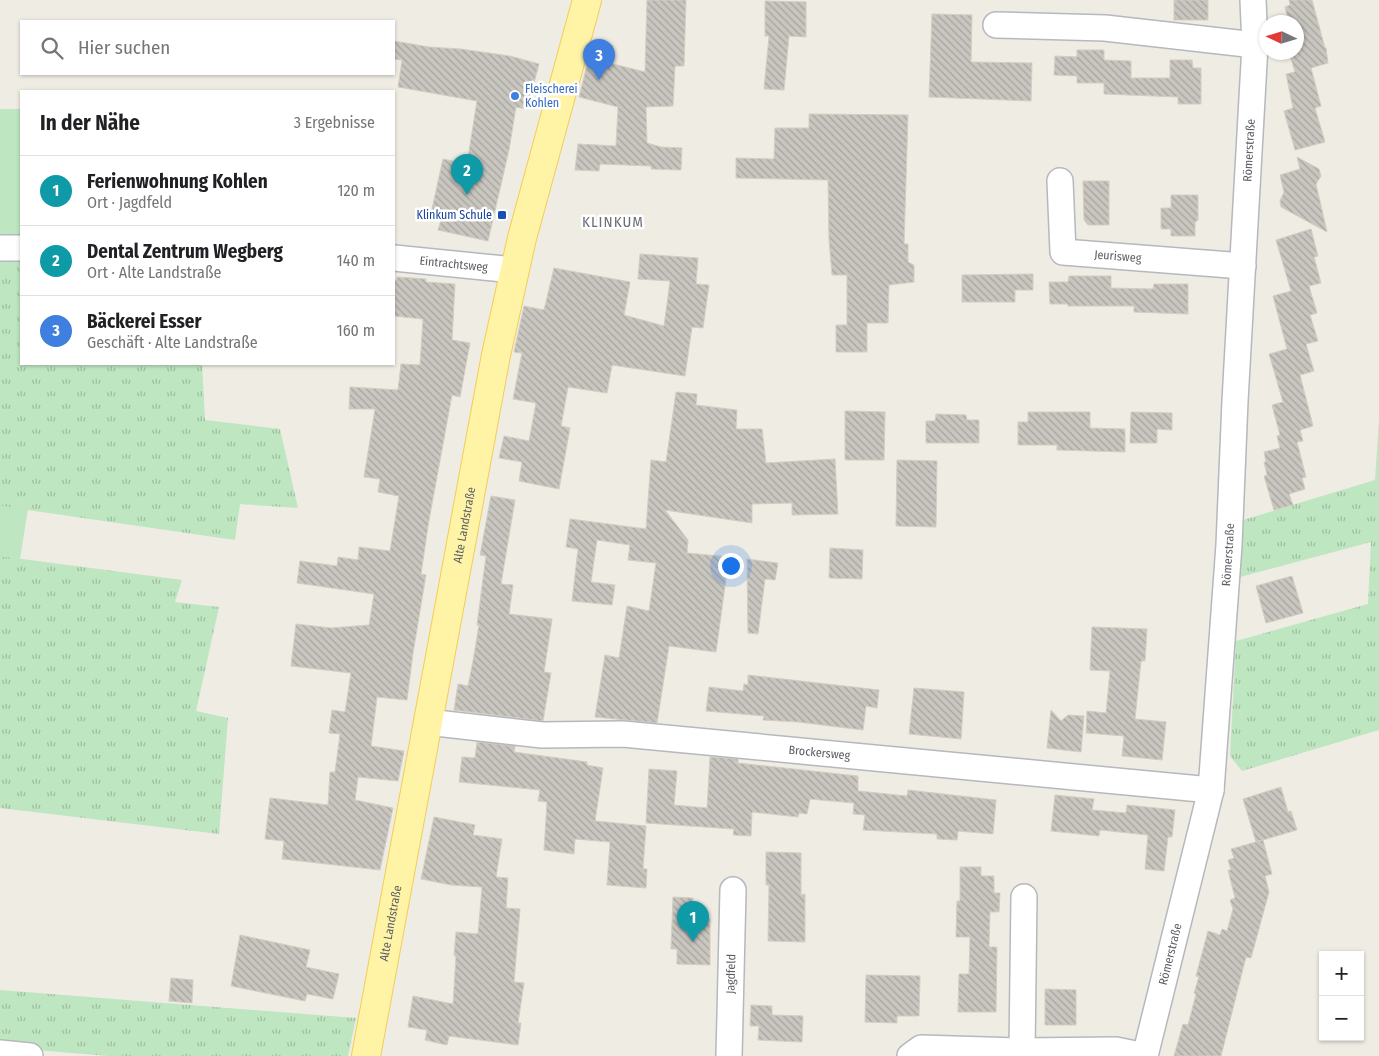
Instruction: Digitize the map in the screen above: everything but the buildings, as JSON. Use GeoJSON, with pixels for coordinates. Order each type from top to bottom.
{"type":"FeatureCollection","features":[{"type":"Feature","properties":{"kind":"main road","name":"Alte Landstraße"},"geometry":{"type":"LineString","coordinates":[[366,1056],[496,356],[514,270],[587,0]]}},
{"type":"Feature","properties":{"kind":"street","name":"Römerstraße"},"geometry":{"type":"LineString","coordinates":[[1145,1056],[1211,790],[1229,545],[1255,45],[1253,0]]}},
{"type":"Feature","properties":{"kind":"street"},"geometry":{"type":"LineString","coordinates":[[996,24],[1105,28],[1255,45]]}},
{"type":"Feature","properties":{"kind":"street","name":"Jeurisweg"},"geometry":{"type":"LineString","coordinates":[[1060,181],[1063,252],[1243,266]]}},
{"type":"Feature","properties":{"kind":"street"},"geometry":{"type":"LineString","coordinates":[[0,248],[20,248]]}},
{"type":"Feature","properties":{"kind":"street","name":"Eintrachtsweg"},"geometry":{"type":"LineString","coordinates":[[395,258],[514,270]]}},
{"type":"Feature","properties":{"kind":"street","name":"Brockersweg"},"geometry":{"type":"LineString","coordinates":[[427,722],[542,735],[622,734],[1211,790]]}},
{"type":"Feature","properties":{"kind":"street","name":"Jagdfeld"},"geometry":{"type":"LineString","coordinates":[[729,1056],[733,890]]}},
{"type":"Feature","properties":{"kind":"street"},"geometry":{"type":"LineString","coordinates":[[1022,1051],[1024,897]]}},
{"type":"Feature","properties":{"kind":"street"},"geometry":{"type":"LineString","coordinates":[[910,1056],[921,1048],[1022,1051],[1116,1050],[1145,1056]]}},
{"type":"Feature","properties":{"kind":"street"},"geometry":{"type":"LineString","coordinates":[[0,1054],[30,1056]]}},
{"type":"Feature","properties":{"kind":"green space"},"geometry":{"type":"Polygon","coordinates":[[[0,109],[20,109],[20,241],[0,241],[0,109]]]}},
{"type":"Feature","properties":{"kind":"green space"},"geometry":{"type":"Polygon","coordinates":[[[0,255],[20,255],[20,365],[202,365],[205,420],[280,429],[298,508],[240,504],[235,540],[0,506],[0,255]]]}},
{"type":"Feature","properties":{"kind":"green space"},"geometry":{"type":"Polygon","coordinates":[[[1379,420],[1379,730],[1242,771],[1230,756],[1236,641],[1368,604],[1371,542],[1240,577],[1243,520],[1375,480],[1379,420]]]}},
{"type":"Feature","properties":{"kind":"green space"},"geometry":{"type":"Polygon","coordinates":[[[0,506],[28,509],[20,559],[0,556],[0,506]]]}},
{"type":"Feature","properties":{"kind":"green space"},"geometry":{"type":"Polygon","coordinates":[[[0,556],[182,580],[175,602],[219,607],[196,711],[228,718],[219,834],[0,808],[0,556]]]}},
{"type":"Feature","properties":{"kind":"green space"},"geometry":{"type":"Polygon","coordinates":[[[0,990],[356,1018],[348,1056],[109,1056],[0,1047],[0,990]]]}},
{"type":"Feature","properties":{"kind":"place","name":"Bäckerei Esser"},"geometry":{"type":"Point","coordinates":[599,80]}},
{"type":"Feature","properties":{"kind":"place","name":"Fleischerei Kohlen"},"geometry":{"type":"Point","coordinates":[515,96]}},
{"type":"Feature","properties":{"kind":"place","name":"Dental Zentrum Wegberg"},"geometry":{"type":"Point","coordinates":[467,195]}},
{"type":"Feature","properties":{"kind":"place","name":"Klinkum Schule"},"geometry":{"type":"Point","coordinates":[502,215]}},
{"type":"Feature","properties":{"kind":"place","name":"Ferienwohnung Kohlen"},"geometry":{"type":"Point","coordinates":[693,942]}},
{"type":"Feature","properties":{"kind":"district","name":"KLINKUM"},"geometry":{"type":"Point","coordinates":[613,222]}}]}
